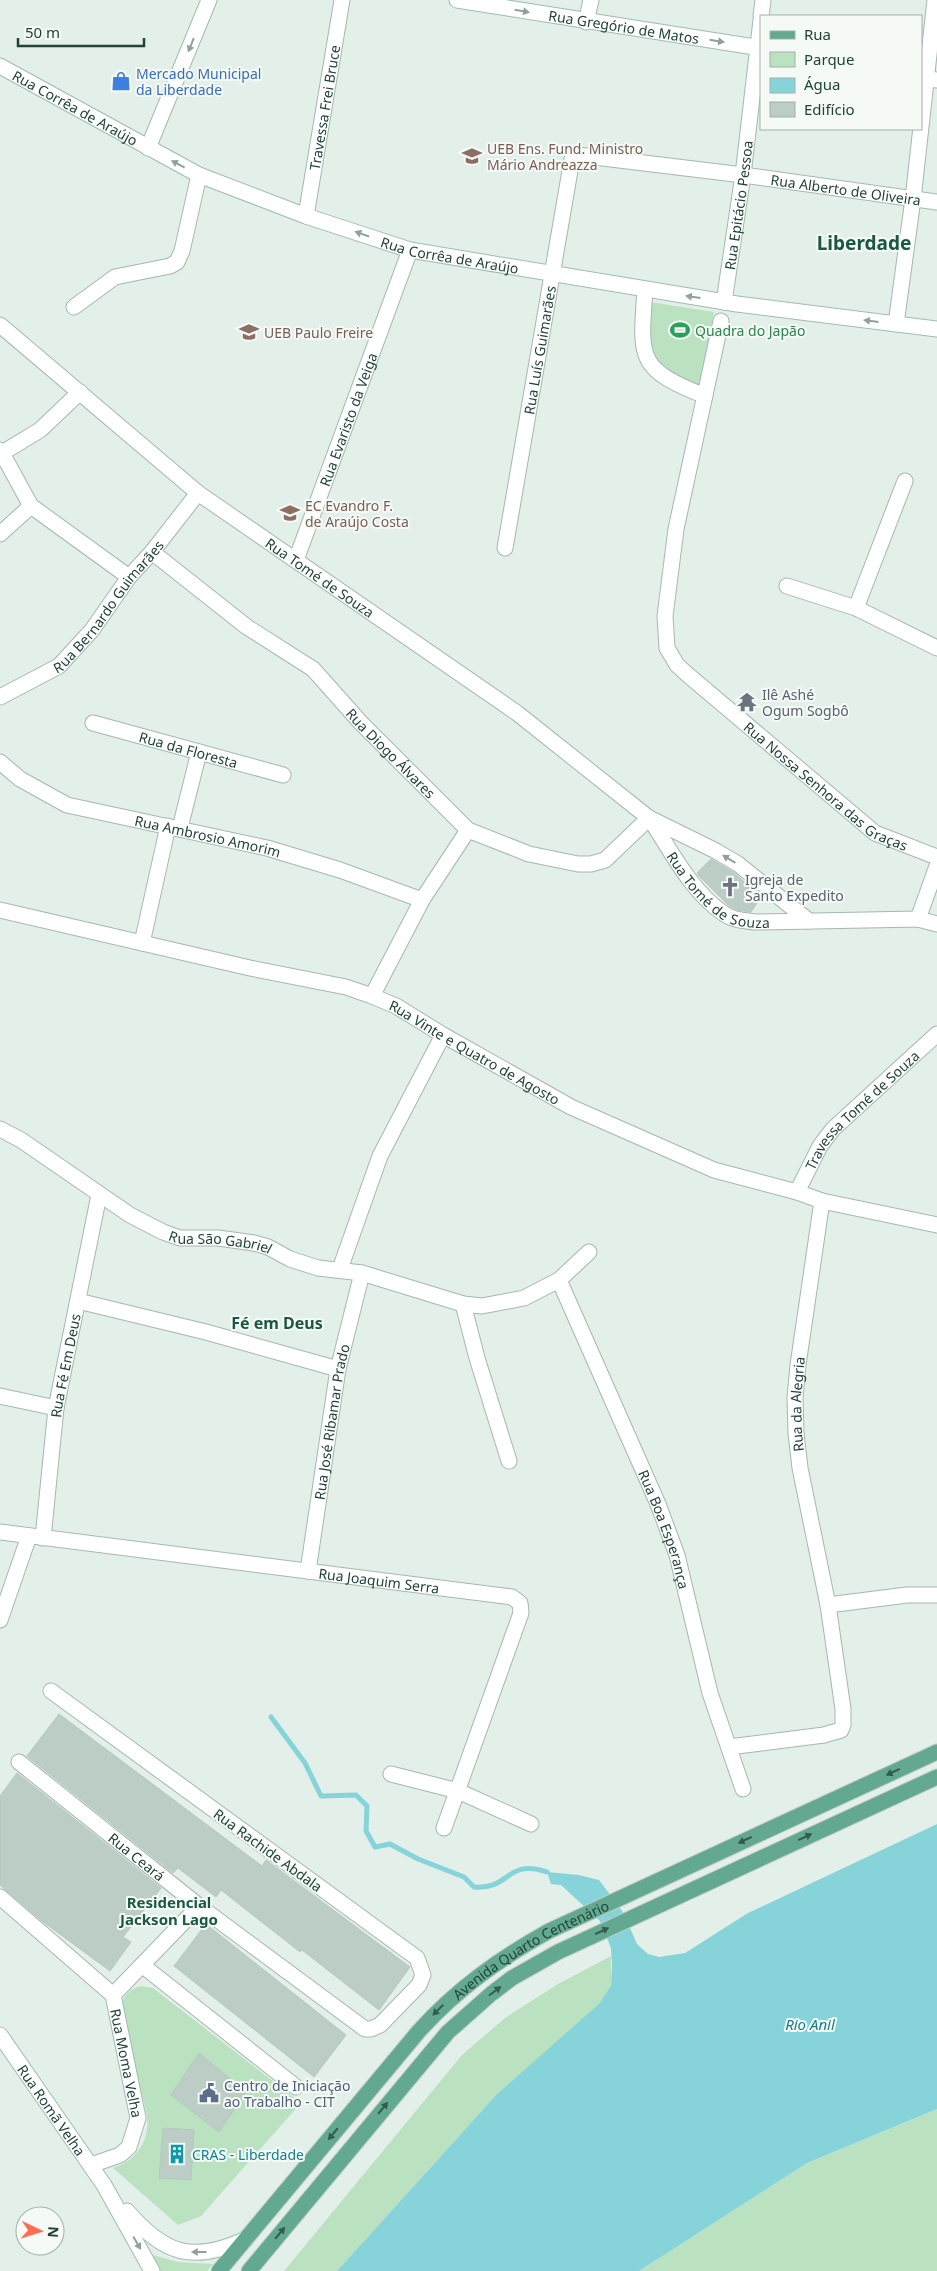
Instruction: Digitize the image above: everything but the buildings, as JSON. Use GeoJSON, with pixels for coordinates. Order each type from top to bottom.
{"type":"FeatureCollection","features":[{"type":"Feature","properties":{"kind":"main road","name":"Avenida Quarto Centenário"},"geometry":{"type":"LineString","coordinates":[[219,2271],[439,2008],[489,1967],[549,1931],[937,1752]]}},
{"type":"Feature","properties":{"kind":"main road","name":"Avenida Quarto Centenário"},"geometry":{"type":"LineString","coordinates":[[249,2271],[448,2032],[512,1978],[558,1952],[937,1777]]}},
{"type":"Feature","properties":{"kind":"street"},"geometry":{"type":"LineString","coordinates":[[148,148],[209,0]]}},
{"type":"Feature","properties":{"kind":"street","name":"Travessa Frei Bruce"},"geometry":{"type":"LineString","coordinates":[[306,216],[342,0]]}},
{"type":"Feature","properties":{"kind":"street","name":"Rua Gregório de Matos"},"geometry":{"type":"LineString","coordinates":[[457,0],[586,22],[760,48]]}},
{"type":"Feature","properties":{"kind":"street"},"geometry":{"type":"LineString","coordinates":[[586,22],[590,0]]}},
{"type":"Feature","properties":{"kind":"street","name":"Rua Epitácio Pessoa"},"geometry":{"type":"LineString","coordinates":[[761,15],[762,0]]}},
{"type":"Feature","properties":{"kind":"street"},"geometry":{"type":"LineString","coordinates":[[922,127],[935,0]]}},
{"type":"Feature","properties":{"kind":"street","name":"Rua Epitácio Pessoa"},"geometry":{"type":"LineString","coordinates":[[724,302],[760,48]]}},
{"type":"Feature","properties":{"kind":"street","name":"Rua Corrêa de Araújo"},"geometry":{"type":"LineString","coordinates":[[0,66],[199,175],[306,216],[410,250],[724,302],[937,329]]}},
{"type":"Feature","properties":{"kind":"street"},"geometry":{"type":"LineString","coordinates":[[896,324],[922,130]]}},
{"type":"Feature","properties":{"kind":"street","name":"Rua Alberto de Oliveira"},"geometry":{"type":"LineString","coordinates":[[578,156],[743,175],[937,202]]}},
{"type":"Feature","properties":{"kind":"street","name":"Rua Luís Guimarães"},"geometry":{"type":"LineString","coordinates":[[505,548],[553,274],[569,167],[572,159],[578,156]]}},
{"type":"Feature","properties":{"kind":"street"},"geometry":{"type":"LineString","coordinates":[[74,308],[115,277],[170,266],[177,262],[182,250],[199,175]]}},
{"type":"Feature","properties":{"kind":"street","name":"Rua Evaristo da Veiga"},"geometry":{"type":"LineString","coordinates":[[296,560],[410,250]]}},
{"type":"Feature","properties":{"kind":"street"},"geometry":{"type":"LineString","coordinates":[[645,290],[642,335],[643,347],[647,358],[662,377],[705,396],[721,321]]}},
{"type":"Feature","properties":{"kind":"street","name":"Rua Tomé de Souza"},"geometry":{"type":"LineString","coordinates":[[0,325],[198,493],[517,713],[650,818],[738,864],[809,921]]}},
{"type":"Feature","properties":{"kind":"street"},"geometry":{"type":"LineString","coordinates":[[80,392],[40,430],[1,452],[31,506],[129,576]]}},
{"type":"Feature","properties":{"kind":"street","name":"Rua Nossa Senhora das Graças"},"geometry":{"type":"LineString","coordinates":[[705,396],[676,530],[665,616],[667,648],[677,665],[875,833],[937,858]]}},
{"type":"Feature","properties":{"kind":"street"},"geometry":{"type":"LineString","coordinates":[[856,608],[905,481]]}},
{"type":"Feature","properties":{"kind":"street","name":"Rua Bernardo Guimarães"},"geometry":{"type":"LineString","coordinates":[[0,697],[59,666],[92,630],[129,576],[152,552],[198,493]]}},
{"type":"Feature","properties":{"kind":"street"},"geometry":{"type":"LineString","coordinates":[[0,534],[31,506]]}},
{"type":"Feature","properties":{"kind":"street","name":"Rua Diogo Álvares"},"geometry":{"type":"LineString","coordinates":[[152,552],[247,627],[313,668],[361,723],[468,830],[529,854],[578,864],[591,864],[605,860],[650,818]]}},
{"type":"Feature","properties":{"kind":"street"},"geometry":{"type":"LineString","coordinates":[[787,586],[856,608],[937,648]]}},
{"type":"Feature","properties":{"kind":"street","name":"Rua da Floresta"},"geometry":{"type":"LineString","coordinates":[[93,723],[283,775]]}},
{"type":"Feature","properties":{"kind":"street"},"geometry":{"type":"LineString","coordinates":[[142,943],[174,827],[200,752]]}},
{"type":"Feature","properties":{"kind":"street","name":"Rua Ambrosio Amorim"},"geometry":{"type":"LineString","coordinates":[[0,762],[20,779],[67,805],[267,848],[340,870],[422,900]]}},
{"type":"Feature","properties":{"kind":"street","name":"Rua Tomé de Souza"},"geometry":{"type":"LineString","coordinates":[[650,818],[695,885],[724,914],[736,919],[756,922],[918,920],[937,924]]}},
{"type":"Feature","properties":{"kind":"street"},"geometry":{"type":"LineString","coordinates":[[372,996],[422,900],[468,830]]}},
{"type":"Feature","properties":{"kind":"street"},"geometry":{"type":"LineString","coordinates":[[918,920],[937,866]]}},
{"type":"Feature","properties":{"kind":"street","name":"Rua Vinte e Quatro de Agosto"},"geometry":{"type":"LineString","coordinates":[[0,910],[250,968],[346,987],[396,1006],[443,1035],[580,1111],[714,1170],[797,1192],[822,1201],[937,1225]]}},
{"type":"Feature","properties":{"kind":"street","name":"Travessa Tomé de Souza"},"geometry":{"type":"LineString","coordinates":[[797,1192],[820,1146],[834,1129],[937,1034]]}},
{"type":"Feature","properties":{"kind":"street"},"geometry":{"type":"LineString","coordinates":[[340,1269],[380,1156],[443,1035]]}},
{"type":"Feature","properties":{"kind":"street","name":"Rua São Gabriel"},"geometry":{"type":"LineString","coordinates":[[0,1129],[21,1140],[130,1215],[163,1232],[180,1238],[218,1238],[254,1243],[268,1247],[290,1259],[318,1268],[362,1273],[463,1304],[482,1306],[524,1298],[559,1280],[589,1252]]}},
{"type":"Feature","properties":{"kind":"street","name":"Rua Fé Em Deus"},"geometry":{"type":"LineString","coordinates":[[0,1620],[36,1537],[56,1408],[99,1195]]}},
{"type":"Feature","properties":{"kind":"street","name":"Rua da Alegria"},"geometry":{"type":"LineString","coordinates":[[729,1748],[824,1735],[841,1730],[843,1725],[843,1709],[828,1605],[800,1468],[796,1433],[795,1398],[822,1201]]}},
{"type":"Feature","properties":{"kind":"street","name":"Rua José Ribamar Prado"},"geometry":{"type":"LineString","coordinates":[[308,1571],[338,1369],[362,1273]]}},
{"type":"Feature","properties":{"kind":"street","name":"Rua Boa Esperança"},"geometry":{"type":"LineString","coordinates":[[559,1280],[658,1504],[677,1555],[710,1693],[743,1789]]}},
{"type":"Feature","properties":{"kind":"street"},"geometry":{"type":"LineString","coordinates":[[78,1301],[206,1332],[338,1369]]}},
{"type":"Feature","properties":{"kind":"street"},"geometry":{"type":"LineString","coordinates":[[463,1304],[476,1358],[509,1461]]}},
{"type":"Feature","properties":{"kind":"street"},"geometry":{"type":"LineString","coordinates":[[0,1396],[56,1408]]}},
{"type":"Feature","properties":{"kind":"street","name":"Rua Joaquim Serra"},"geometry":{"type":"LineString","coordinates":[[0,1532],[508,1595],[520,1603],[521,1613],[444,1828]]}},
{"type":"Feature","properties":{"kind":"street"},"geometry":{"type":"LineString","coordinates":[[828,1605],[907,1595],[937,1595]]}},
{"type":"Feature","properties":{"kind":"street","name":"Rua Rachide Abdala"},"geometry":{"type":"LineString","coordinates":[[51,1691],[417,1958],[423,1975],[420,1985],[380,2025]]}},
{"type":"Feature","properties":{"kind":"street","name":"Rua Ceará"},"geometry":{"type":"LineString","coordinates":[[19,1762],[199,1906],[365,2029],[380,2025]]}},
{"type":"Feature","properties":{"kind":"street"},"geometry":{"type":"LineString","coordinates":[[390,1774],[458,1791],[531,1824]]}},
{"type":"Feature","properties":{"kind":"street","name":"Rua Moma Velha"},"geometry":{"type":"LineString","coordinates":[[0,1897],[112,1996],[138,2118],[129,2147],[120,2155],[91,2165]]}},
{"type":"Feature","properties":{"kind":"street","name":"Rua Moma Velha"},"geometry":{"type":"LineString","coordinates":[[112,1996],[199,1906]]}},
{"type":"Feature","properties":{"kind":"street"},"geometry":{"type":"LineString","coordinates":[[142,1966],[296,2087]]}},
{"type":"Feature","properties":{"kind":"street","name":"Rua Romã Velha"},"geometry":{"type":"LineString","coordinates":[[0,2035],[104,2185],[152,2271]]}},
{"type":"Feature","properties":{"kind":"street","name":"Rua Romã Velha"},"geometry":{"type":"LineString","coordinates":[[104,2185],[139,2225],[160,2243],[171,2248],[184,2252],[205,2253],[226,2249],[246,2239]]}},
{"type":"Feature","properties":{"kind":"green space"},"geometry":{"type":"Polygon","coordinates":[[[650,302],[714,312],[700,386],[674,377],[650,354],[650,302]]]}},
{"type":"Feature","properties":{"kind":"green space"},"geometry":{"type":"Polygon","coordinates":[[[611,1956],[611,1984],[601,2003],[497,2094],[337,2271],[284,2271],[462,2055],[505,2018],[558,1984],[611,1956]]]}},
{"type":"Feature","properties":{"kind":"green space"},"geometry":{"type":"Polygon","coordinates":[[[141,1986],[153,1988],[301,2103],[201,2216],[178,2225],[113,2168],[135,2155],[144,2141],[146,2133],[147,2115],[121,2008],[127,1994],[141,1986]]]}},
{"type":"Feature","properties":{"kind":"green space"},"geometry":{"type":"Polygon","coordinates":[[[937,2109],[937,2271],[639,2271],[807,2163],[937,2109]]]}},
{"type":"Feature","properties":{"kind":"green space"},"geometry":{"type":"Polygon","coordinates":[[[153,2255],[178,2262],[213,2264],[207,2271],[159,2271],[153,2255]]]}},
{"type":"Feature","properties":{"kind":"water","name":"Rio Anil"},"geometry":{"type":"Polygon","coordinates":[[[937,1824],[937,2109],[807,2163],[639,2271],[337,2271],[497,2094],[600,2003],[611,1985],[611,1948],[600,1921],[561,1885],[551,1884],[547,1872],[579,1875],[599,1880],[623,1912],[637,1944],[648,1954],[659,1957],[685,1953],[748,1913],[937,1824]]]}},
{"type":"Feature","properties":{"kind":"waterway"},"geometry":{"type":"LineString","coordinates":[[271,1717],[305,1763],[321,1796],[356,1795],[367,1806],[366,1831],[375,1847],[390,1844],[418,1859],[464,1877],[474,1887],[486,1887],[495,1884],[516,1871],[524,1869],[547,1872]]}},
{"type":"Feature","properties":{"kind":"place","name":"Mercado Municipal da Liberdade"},"geometry":{"type":"Point","coordinates":[121,81]}},
{"type":"Feature","properties":{"kind":"place","name":"UEB Ens. Fund. Ministro Mário Andreazza"},"geometry":{"type":"Point","coordinates":[472,156]}},
{"type":"Feature","properties":{"kind":"place","name":"Quadra do Japão"},"geometry":{"type":"Point","coordinates":[680,330]}},
{"type":"Feature","properties":{"kind":"place","name":"UEB Paulo Freire"},"geometry":{"type":"Point","coordinates":[249,332]}},
{"type":"Feature","properties":{"kind":"place","name":"EC Evandro F. de Araújo Costa"},"geometry":{"type":"Point","coordinates":[290,513]}},
{"type":"Feature","properties":{"kind":"place","name":"Ilê Ashé Ogum Sogbô"},"geometry":{"type":"Point","coordinates":[747,702]}},
{"type":"Feature","properties":{"kind":"place","name":"Igreja de Santo Expedito"},"geometry":{"type":"Point","coordinates":[730,887]}},
{"type":"Feature","properties":{"kind":"place","name":"Centro de Iniciação ao Trabalho - CIT"},"geometry":{"type":"Point","coordinates":[209,2093]}},
{"type":"Feature","properties":{"kind":"place","name":"CRAS - Liberdade"},"geometry":{"type":"Point","coordinates":[177,2154]}},
{"type":"Feature","properties":{"kind":"district","name":"Liberdade"},"geometry":{"type":"Point","coordinates":[864,243]}},
{"type":"Feature","properties":{"kind":"district","name":"Fé em Deus"},"geometry":{"type":"Point","coordinates":[277,1323]}},
{"type":"Feature","properties":{"kind":"district","name":"Residencial Jackson Lago"},"geometry":{"type":"Point","coordinates":[169,1910]}}]}
